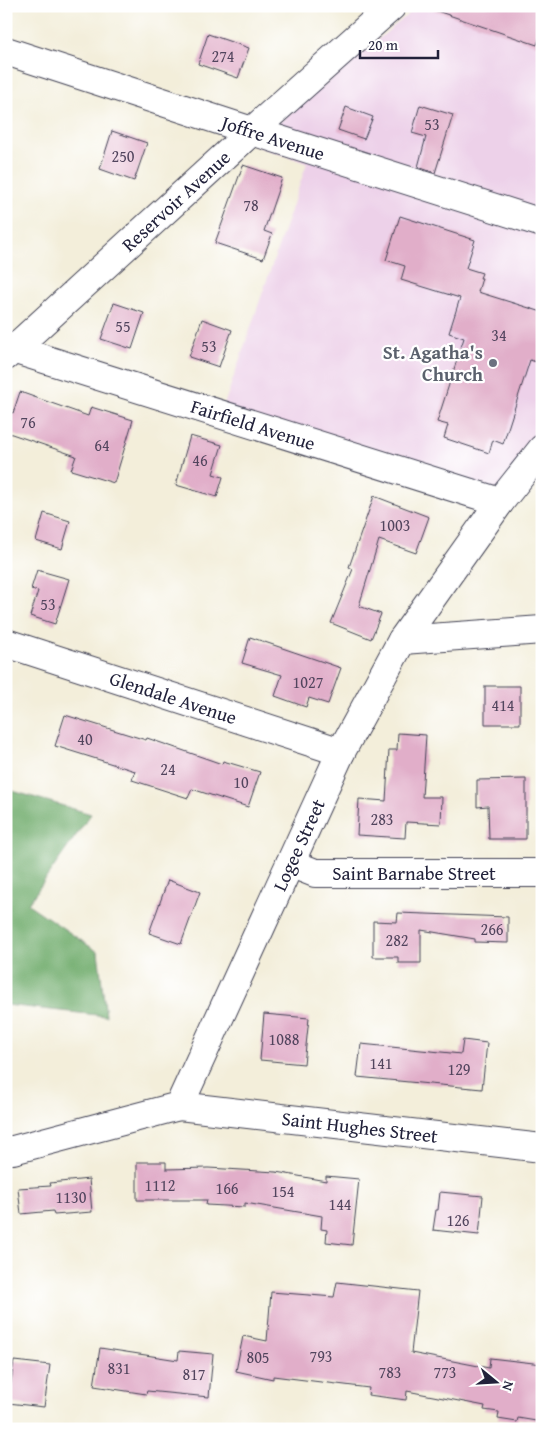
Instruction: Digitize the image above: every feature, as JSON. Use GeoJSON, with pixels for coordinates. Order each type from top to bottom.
{"type":"FeatureCollection","features":[{"type":"Feature","properties":{"kind":"street","name":"Reservoir Avenue"},"geometry":{"type":"LineString","coordinates":[[9,351],[392,6]]}},
{"type":"Feature","properties":{"kind":"street","name":"Joffre Avenue"},"geometry":{"type":"LineString","coordinates":[[6,51],[542,223]]}},
{"type":"Feature","properties":{"kind":"street","name":"Fairfield Avenue"},"geometry":{"type":"LineString","coordinates":[[9,351],[500,502]]}},
{"type":"Feature","properties":{"kind":"street","name":"Logee Street"},"geometry":{"type":"LineString","coordinates":[[179,1106],[341,752],[402,640],[500,502],[542,449]]}},
{"type":"Feature","properties":{"kind":"street"},"geometry":{"type":"LineString","coordinates":[[402,640],[542,630]]}},
{"type":"Feature","properties":{"kind":"street","name":"Glendale Avenue"},"geometry":{"type":"LineString","coordinates":[[6,643],[341,752]]}},
{"type":"Feature","properties":{"kind":"street","name":"Saint Barnabe Street"},"geometry":{"type":"LineString","coordinates":[[290,863],[315,873],[542,873]]}},
{"type":"Feature","properties":{"kind":"street"},"geometry":{"type":"LineString","coordinates":[[6,1150],[14,1150],[179,1106]]}},
{"type":"Feature","properties":{"kind":"street","name":"Saint Hughes Street"},"geometry":{"type":"LineString","coordinates":[[179,1106],[542,1148]]}},
{"type":"Feature","properties":{"kind":"shaded area"},"geometry":{"type":"Polygon","coordinates":[[[418,6],[542,6],[542,440],[489,507],[222,411],[307,163],[252,145],[418,6]]]}},
{"type":"Feature","properties":{"kind":"green space"},"geometry":{"type":"Polygon","coordinates":[[[6,789],[91,814],[28,904],[98,952],[106,1016],[6,1005],[6,789]]]}},
{"type":"Feature","properties":{"kind":"building"},"geometry":{"type":"Polygon","coordinates":[[[434,6],[542,6],[542,31],[537,45],[434,10],[434,6]]]}},
{"type":"Feature","properties":{"kind":"building"},"geometry":{"type":"Polygon","coordinates":[[[208,34],[249,48],[238,78],[198,64],[208,34]]]}},
{"type":"Feature","properties":{"kind":"building"},"geometry":{"type":"Polygon","coordinates":[[[420,105],[453,115],[435,173],[418,167],[426,137],[412,133],[420,105]]]}},
{"type":"Feature","properties":{"kind":"building"},"geometry":{"type":"Polygon","coordinates":[[[346,107],[373,117],[364,139],[338,130],[346,107]]]}},
{"type":"Feature","properties":{"kind":"building"},"geometry":{"type":"Polygon","coordinates":[[[112,131],[147,143],[134,181],[100,169],[112,131]]]}},
{"type":"Feature","properties":{"kind":"building"},"geometry":{"type":"Polygon","coordinates":[[[243,165],[282,178],[264,231],[272,234],[263,259],[215,243],[243,165]]]}},
{"type":"Feature","properties":{"kind":"building","name":"St. Agatha's Church"},"geometry":{"type":"Polygon","coordinates":[[[400,216],[475,240],[466,268],[482,273],[478,292],[542,312],[542,364],[530,360],[503,444],[493,440],[489,453],[444,438],[448,425],[437,422],[464,338],[449,333],[460,298],[401,280],[405,266],[386,260],[400,216]]]}},
{"type":"Feature","properties":{"kind":"building"},"geometry":{"type":"Polygon","coordinates":[[[114,303],[144,313],[132,349],[101,339],[114,303]]]}},
{"type":"Feature","properties":{"kind":"building"},"geometry":{"type":"Polygon","coordinates":[[[202,319],[232,330],[219,367],[189,357],[202,319]]]}},
{"type":"Feature","properties":{"kind":"building"},"geometry":{"type":"Polygon","coordinates":[[[20,392],[88,416],[91,407],[133,420],[114,483],[71,470],[76,456],[6,432],[6,411],[13,413],[20,392]]]}},
{"type":"Feature","properties":{"kind":"building"},"geometry":{"type":"Polygon","coordinates":[[[190,436],[222,445],[213,474],[223,477],[217,497],[176,485],[190,436]]]}},
{"type":"Feature","properties":{"kind":"building"},"geometry":{"type":"Polygon","coordinates":[[[374,496],[429,517],[416,553],[379,540],[359,606],[381,614],[371,639],[331,623],[353,569],[349,567],[374,496]]]}},
{"type":"Feature","properties":{"kind":"building"},"geometry":{"type":"Polygon","coordinates":[[[44,513],[70,521],[62,549],[36,541],[44,513]]]}},
{"type":"Feature","properties":{"kind":"building"},"geometry":{"type":"Polygon","coordinates":[[[37,570],[69,579],[55,624],[30,616],[38,591],[31,589],[37,570]]]}},
{"type":"Feature","properties":{"kind":"building"},"geometry":{"type":"Polygon","coordinates":[[[250,637],[341,668],[328,704],[309,698],[306,707],[275,696],[282,675],[242,663],[250,637]]]}},
{"type":"Feature","properties":{"kind":"building"},"geometry":{"type":"Polygon","coordinates":[[[485,686],[520,686],[520,724],[485,724],[485,686]]]}},
{"type":"Feature","properties":{"kind":"building"},"geometry":{"type":"Polygon","coordinates":[[[65,715],[146,740],[147,738],[222,764],[223,761],[260,772],[248,807],[192,789],[188,798],[132,780],[135,771],[55,746],[65,715]]]}},
{"type":"Feature","properties":{"kind":"building"},"geometry":{"type":"Polygon","coordinates":[[[398,733],[426,735],[422,797],[442,797],[441,824],[406,822],[405,838],[357,835],[359,799],[386,801],[389,750],[397,750],[398,733]]]}},
{"type":"Feature","properties":{"kind":"building"},"geometry":{"type":"Polygon","coordinates":[[[526,779],[526,839],[489,839],[488,806],[477,807],[477,780],[526,779]]]}},
{"type":"Feature","properties":{"kind":"building"},"geometry":{"type":"Polygon","coordinates":[[[168,880],[200,892],[181,944],[149,933],[168,880]]]}},
{"type":"Feature","properties":{"kind":"building"},"geometry":{"type":"Polygon","coordinates":[[[398,913],[508,917],[508,943],[475,942],[475,939],[421,930],[421,963],[398,963],[398,957],[373,957],[373,921],[397,922],[398,913]]]}},
{"type":"Feature","properties":{"kind":"building"},"geometry":{"type":"Polygon","coordinates":[[[264,1014],[309,1018],[304,1064],[260,1060],[264,1014]]]}},
{"type":"Feature","properties":{"kind":"building"},"geometry":{"type":"Polygon","coordinates":[[[463,1040],[487,1043],[482,1089],[357,1077],[361,1044],[461,1054],[463,1040]]]}},
{"type":"Feature","properties":{"kind":"building"},"geometry":{"type":"Polygon","coordinates":[[[137,1162],[166,1162],[166,1169],[208,1168],[276,1172],[326,1181],[326,1176],[359,1179],[352,1245],[326,1242],[327,1230],[321,1229],[322,1216],[245,1203],[245,1207],[206,1205],[207,1200],[137,1200],[137,1162]]]}},
{"type":"Feature","properties":{"kind":"building"},"geometry":{"type":"Polygon","coordinates":[[[89,1179],[92,1212],[54,1215],[53,1211],[21,1214],[18,1188],[51,1186],[50,1183],[89,1179]]]}},
{"type":"Feature","properties":{"kind":"building"},"geometry":{"type":"Polygon","coordinates":[[[440,1192],[483,1196],[479,1235],[433,1230],[440,1192]]]}},
{"type":"Feature","properties":{"kind":"building"},"geometry":{"type":"Polygon","coordinates":[[[337,1282],[418,1291],[411,1353],[489,1368],[490,1358],[542,1364],[542,1422],[518,1418],[517,1422],[498,1419],[499,1412],[484,1410],[485,1406],[407,1391],[406,1400],[368,1395],[369,1388],[273,1376],[273,1379],[236,1371],[243,1336],[267,1341],[271,1292],[334,1297],[337,1282]]]}},
{"type":"Feature","properties":{"kind":"building"},"geometry":{"type":"Polygon","coordinates":[[[100,1348],[178,1360],[179,1351],[213,1354],[209,1397],[147,1391],[146,1394],[94,1386],[100,1348]]]}},
{"type":"Feature","properties":{"kind":"building"},"geometry":{"type":"Polygon","coordinates":[[[14,1361],[50,1365],[44,1407],[8,1403],[14,1361]]]}},
{"type":"Feature","properties":{"kind":"place","name":"St. Agatha's Church"},"geometry":{"type":"Point","coordinates":[493,363]}}]}
